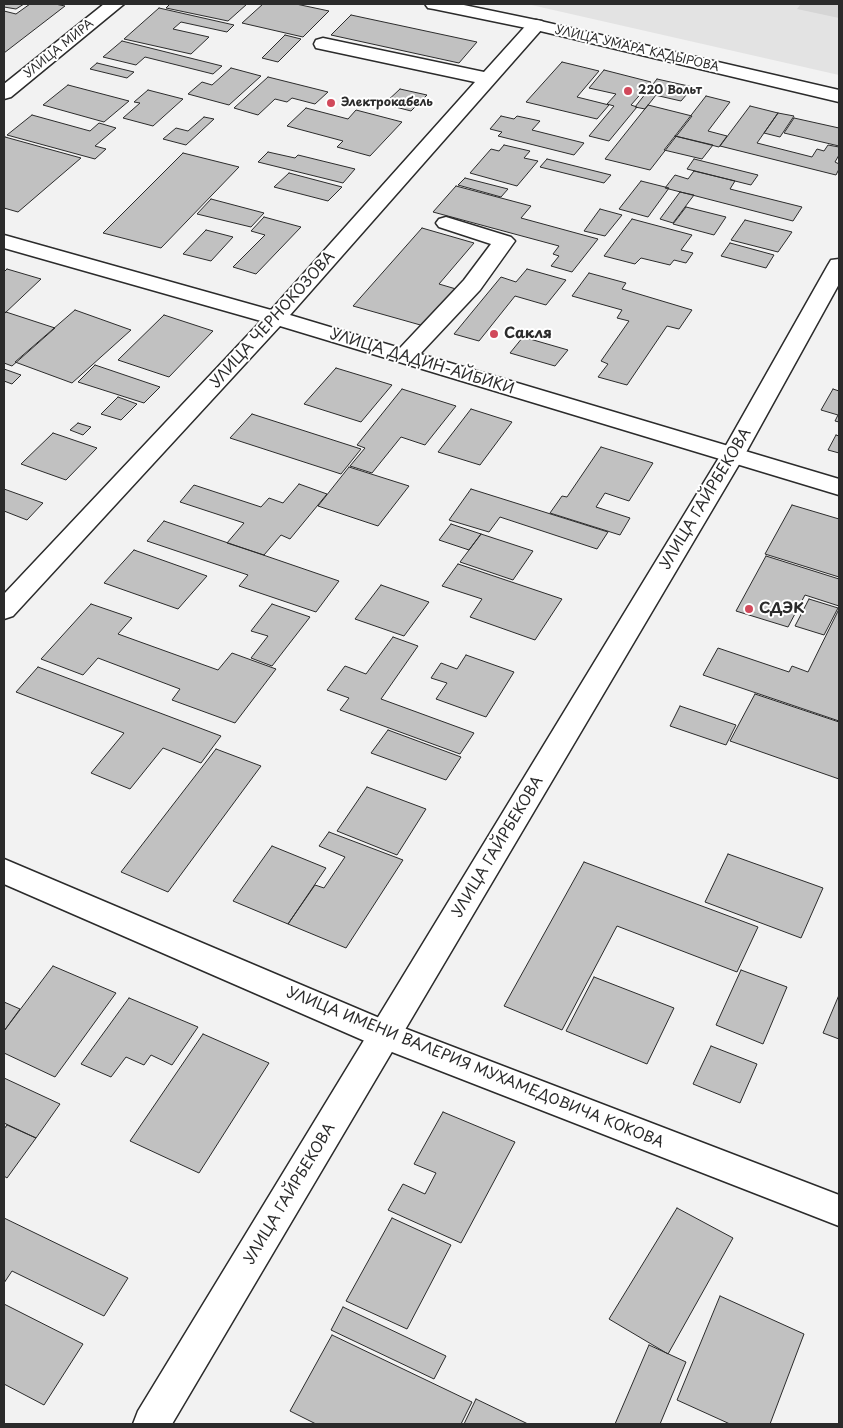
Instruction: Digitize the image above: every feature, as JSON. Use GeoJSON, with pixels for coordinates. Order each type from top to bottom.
{"type":"FeatureCollection","features":[{"type":"Feature","properties":{"kind":"street","name":"УЛИЦА МИРА"},"geometry":{"type":"LineString","coordinates":[[4,93],[115,4]]}},
{"type":"Feature","properties":{"kind":"street","name":"УЛИЦА УМАРА КАДЫРОВА"},"geometry":{"type":"LineString","coordinates":[[434,4],[536,25],[839,96]]}},
{"type":"Feature","properties":{"kind":"street","name":"УЛИЦА ЧЕРНОКОЗОВА"},"geometry":{"type":"LineString","coordinates":[[4,610],[276,318],[536,25]]}},
{"type":"Feature","properties":{"kind":"street"},"geometry":{"type":"LineString","coordinates":[[323,44],[488,79]]}},
{"type":"Feature","properties":{"kind":"street"},"geometry":{"type":"LineString","coordinates":[[404,357],[472,286],[504,241],[446,224]]}},
{"type":"Feature","properties":{"kind":"street","name":"УЛИЦА ДАДИН-АЙБИКИ"},"geometry":{"type":"LineString","coordinates":[[4,241],[276,318],[732,456],[839,486]]}},
{"type":"Feature","properties":{"kind":"street","name":"УЛИЦА ГАЙРБЕКОВА"},"geometry":{"type":"LineString","coordinates":[[151,1424],[732,456],[839,265]]}},
{"type":"Feature","properties":{"kind":"street","name":"УЛИЦА ИМЕНИ ВАЛЕРИЯ МУХАМЕДОВИЧА КОКОВА"},"geometry":{"type":"LineString","coordinates":[[4,871],[385,1035],[839,1211]]}},
{"type":"Feature","properties":{"kind":"shaded area"},"geometry":{"type":"Polygon","coordinates":[[[527,4],[839,4],[839,75],[527,4]]]}},
{"type":"Feature","properties":{"kind":"shaded area"},"geometry":{"type":"Polygon","coordinates":[[[801,4],[839,4],[839,18],[797,9],[801,4]]]}},
{"type":"Feature","properties":{"kind":"building"},"geometry":{"type":"Polygon","coordinates":[[[4,4],[24,4],[16,9],[4,7],[4,4]]]}},
{"type":"Feature","properties":{"kind":"building"},"geometry":{"type":"Polygon","coordinates":[[[30,4],[65,6],[4,53],[4,11],[16,14],[30,4]]]}},
{"type":"Feature","properties":{"kind":"building"},"geometry":{"type":"Polygon","coordinates":[[[170,4],[247,4],[228,21],[166,8],[170,4]]]}},
{"type":"Feature","properties":{"kind":"building"},"geometry":{"type":"Polygon","coordinates":[[[263,4],[296,4],[329,11],[303,37],[242,23],[263,4]]]}},
{"type":"Feature","properties":{"kind":"building"},"geometry":{"type":"Polygon","coordinates":[[[159,8],[234,25],[227,32],[181,22],[173,29],[209,37],[191,54],[124,39],[159,8]]]}},
{"type":"Feature","properties":{"kind":"building"},"geometry":{"type":"Polygon","coordinates":[[[351,15],[477,42],[459,63],[331,35],[351,15]]]}},
{"type":"Feature","properties":{"kind":"building"},"geometry":{"type":"Polygon","coordinates":[[[285,35],[301,39],[278,62],[262,58],[285,35]]]}},
{"type":"Feature","properties":{"kind":"building"},"geometry":{"type":"Polygon","coordinates":[[[122,41],[222,66],[213,74],[145,57],[136,65],[103,57],[122,41]]]}},
{"type":"Feature","properties":{"kind":"building"},"geometry":{"type":"Polygon","coordinates":[[[562,62],[599,71],[577,97],[609,105],[597,119],[526,102],[562,62]]]}},
{"type":"Feature","properties":{"kind":"building"},"geometry":{"type":"Polygon","coordinates":[[[97,63],[134,72],[127,78],[90,69],[97,63]]]}},
{"type":"Feature","properties":{"kind":"building"},"geometry":{"type":"Polygon","coordinates":[[[231,68],[261,76],[229,105],[188,94],[202,82],[212,85],[231,68]]]}},
{"type":"Feature","properties":{"kind":"building"},"geometry":{"type":"Polygon","coordinates":[[[604,70],[651,82],[631,105],[637,107],[609,141],[589,136],[614,106],[607,104],[616,94],[589,88],[604,70]]]}},
{"type":"Feature","properties":{"kind":"building"},"geometry":{"type":"Polygon","coordinates":[[[268,77],[328,92],[315,104],[292,98],[287,102],[275,99],[258,115],[234,108],[268,77]]]}},
{"type":"Feature","properties":{"kind":"building"},"geometry":{"type":"Polygon","coordinates":[[[657,79],[693,87],[681,101],[646,93],[657,79]]]}},
{"type":"Feature","properties":{"kind":"building"},"geometry":{"type":"Polygon","coordinates":[[[68,85],[129,101],[104,122],[43,105],[68,85]]]}},
{"type":"Feature","properties":{"kind":"building"},"geometry":{"type":"Polygon","coordinates":[[[400,89],[427,95],[411,111],[384,104],[400,89]]]}},
{"type":"Feature","properties":{"kind":"building"},"geometry":{"type":"Polygon","coordinates":[[[148,90],[183,99],[153,126],[123,118],[140,103],[134,102],[148,90]]]}},
{"type":"Feature","properties":{"kind":"building"},"geometry":{"type":"Polygon","coordinates":[[[646,93],[656,95],[645,109],[635,107],[646,93]]]}},
{"type":"Feature","properties":{"kind":"building"},"geometry":{"type":"Polygon","coordinates":[[[706,96],[730,102],[708,131],[727,136],[719,147],[675,136],[706,96]]]}},
{"type":"Feature","properties":{"kind":"building"},"geometry":{"type":"Polygon","coordinates":[[[648,105],[692,116],[650,170],[605,159],[648,105]]]}},
{"type":"Feature","properties":{"kind":"building"},"geometry":{"type":"Polygon","coordinates":[[[750,106],[778,113],[757,143],[812,157],[817,149],[824,151],[828,145],[839,147],[839,155],[835,162],[839,164],[836,175],[720,146],[750,106]]]}},
{"type":"Feature","properties":{"kind":"building"},"geometry":{"type":"Polygon","coordinates":[[[306,108],[348,119],[356,110],[402,122],[370,156],[337,147],[343,141],[287,126],[306,108]]]}},
{"type":"Feature","properties":{"kind":"building"},"geometry":{"type":"Polygon","coordinates":[[[778,113],[794,116],[780,137],[764,133],[778,113]]]}},
{"type":"Feature","properties":{"kind":"building"},"geometry":{"type":"Polygon","coordinates":[[[32,115],[90,131],[99,123],[116,128],[95,146],[106,149],[95,159],[7,135],[32,115]]]}},
{"type":"Feature","properties":{"kind":"building"},"geometry":{"type":"Polygon","coordinates":[[[501,116],[514,119],[517,116],[540,121],[532,130],[584,143],[574,155],[498,136],[502,132],[490,129],[501,116]]]}},
{"type":"Feature","properties":{"kind":"building"},"geometry":{"type":"Polygon","coordinates":[[[204,117],[214,119],[186,145],[163,139],[176,128],[188,131],[204,117]]]}},
{"type":"Feature","properties":{"kind":"building"},"geometry":{"type":"Polygon","coordinates":[[[794,118],[839,128],[839,146],[784,133],[794,118]]]}},
{"type":"Feature","properties":{"kind":"building"},"geometry":{"type":"Polygon","coordinates":[[[675,136],[713,145],[702,159],[664,150],[675,136]]]}},
{"type":"Feature","properties":{"kind":"building"},"geometry":{"type":"Polygon","coordinates":[[[5,137],[81,158],[18,212],[4,208],[5,137]]]}},
{"type":"Feature","properties":{"kind":"building"},"geometry":{"type":"Polygon","coordinates":[[[504,145],[530,151],[524,158],[538,161],[517,186],[470,173],[491,149],[499,151],[504,145]]]}},
{"type":"Feature","properties":{"kind":"building"},"geometry":{"type":"Polygon","coordinates":[[[268,152],[295,158],[298,155],[355,169],[343,183],[258,162],[268,152]]]}},
{"type":"Feature","properties":{"kind":"building"},"geometry":{"type":"Polygon","coordinates":[[[183,153],[239,167],[161,248],[103,233],[183,153]]]}},
{"type":"Feature","properties":{"kind":"building"},"geometry":{"type":"Polygon","coordinates":[[[547,159],[611,175],[604,183],[540,167],[547,159]]]}},
{"type":"Feature","properties":{"kind":"building"},"geometry":{"type":"Polygon","coordinates":[[[694,159],[758,175],[751,185],[687,169],[694,159]]]}},
{"type":"Feature","properties":{"kind":"building"},"geometry":{"type":"Polygon","coordinates":[[[694,171],[735,181],[730,189],[802,207],[793,221],[665,188],[675,175],[688,179],[694,171]]]}},
{"type":"Feature","properties":{"kind":"building"},"geometry":{"type":"Polygon","coordinates":[[[289,173],[342,187],[328,201],[274,187],[289,173]]]}},
{"type":"Feature","properties":{"kind":"building"},"geometry":{"type":"Polygon","coordinates":[[[465,178],[508,189],[501,197],[458,185],[465,178]]]}},
{"type":"Feature","properties":{"kind":"building"},"geometry":{"type":"Polygon","coordinates":[[[641,181],[669,188],[648,217],[619,209],[641,181]]]}},
{"type":"Feature","properties":{"kind":"building"},"geometry":{"type":"Polygon","coordinates":[[[456,186],[531,206],[521,218],[598,239],[572,272],[551,266],[559,256],[553,254],[559,246],[433,212],[456,186]]]}},
{"type":"Feature","properties":{"kind":"building"},"geometry":{"type":"Polygon","coordinates":[[[680,192],[694,195],[673,223],[660,219],[680,192]]]}},
{"type":"Feature","properties":{"kind":"building"},"geometry":{"type":"Polygon","coordinates":[[[211,199],[264,213],[251,227],[197,214],[211,199]]]}},
{"type":"Feature","properties":{"kind":"building"},"geometry":{"type":"Polygon","coordinates":[[[686,207],[726,217],[714,235],[673,224],[686,207]]]}},
{"type":"Feature","properties":{"kind":"building"},"geometry":{"type":"Polygon","coordinates":[[[600,209],[622,215],[605,236],[584,231],[600,209]]]}},
{"type":"Feature","properties":{"kind":"building"},"geometry":{"type":"Polygon","coordinates":[[[264,217],[301,227],[256,274],[233,267],[265,235],[251,231],[264,217]]]}},
{"type":"Feature","properties":{"kind":"building"},"geometry":{"type":"Polygon","coordinates":[[[632,219],[692,235],[681,250],[693,253],[686,263],[674,260],[670,265],[641,258],[635,264],[604,256],[632,219]]]}},
{"type":"Feature","properties":{"kind":"building"},"geometry":{"type":"Polygon","coordinates":[[[745,220],[792,232],[778,252],[731,240],[745,220]]]}},
{"type":"Feature","properties":{"kind":"building"},"geometry":{"type":"Polygon","coordinates":[[[422,228],[474,243],[439,284],[456,289],[424,326],[353,306],[422,228]]]}},
{"type":"Feature","properties":{"kind":"building"},"geometry":{"type":"Polygon","coordinates":[[[206,230],[233,237],[211,261],[183,254],[206,230]]]}},
{"type":"Feature","properties":{"kind":"building"},"geometry":{"type":"Polygon","coordinates":[[[730,243],[774,255],[766,268],[721,256],[730,243]]]}},
{"type":"Feature","properties":{"kind":"building"},"geometry":{"type":"Polygon","coordinates":[[[7,269],[41,279],[4,314],[4,272],[7,269]]]}},
{"type":"Feature","properties":{"kind":"building"},"geometry":{"type":"Polygon","coordinates":[[[527,269],[566,280],[546,305],[515,296],[479,341],[454,334],[501,277],[516,282],[527,269]]]}},
{"type":"Feature","properties":{"kind":"building"},"geometry":{"type":"Polygon","coordinates":[[[589,273],[626,283],[622,289],[692,310],[679,329],[667,326],[627,385],[598,377],[608,364],[601,361],[629,321],[617,318],[622,310],[572,296],[589,273]]]}},
{"type":"Feature","properties":{"kind":"building"},"geometry":{"type":"Polygon","coordinates":[[[75,310],[131,330],[72,383],[15,362],[75,310]]]}},
{"type":"Feature","properties":{"kind":"building"},"geometry":{"type":"Polygon","coordinates":[[[6,312],[55,328],[12,366],[4,363],[4,314],[6,312]]]}},
{"type":"Feature","properties":{"kind":"building"},"geometry":{"type":"Polygon","coordinates":[[[164,315],[213,331],[169,377],[118,360],[164,315]]]}},
{"type":"Feature","properties":{"kind":"building"},"geometry":{"type":"Polygon","coordinates":[[[523,337],[568,350],[555,366],[510,353],[523,337]]]}},
{"type":"Feature","properties":{"kind":"building"},"geometry":{"type":"Polygon","coordinates":[[[95,365],[160,387],[144,403],[78,382],[95,365]]]}},
{"type":"Feature","properties":{"kind":"building"},"geometry":{"type":"Polygon","coordinates":[[[336,368],[392,385],[361,422],[304,404],[336,368]]]}},
{"type":"Feature","properties":{"kind":"building"},"geometry":{"type":"Polygon","coordinates":[[[4,369],[21,375],[12,384],[4,381],[4,369]]]}},
{"type":"Feature","properties":{"kind":"building"},"geometry":{"type":"Polygon","coordinates":[[[402,389],[456,406],[425,445],[401,437],[372,473],[350,466],[365,448],[357,445],[402,389]]]}},
{"type":"Feature","properties":{"kind":"building"},"geometry":{"type":"Polygon","coordinates":[[[833,389],[839,391],[839,422],[835,421],[838,415],[821,410],[833,389]]]}},
{"type":"Feature","properties":{"kind":"building"},"geometry":{"type":"Polygon","coordinates":[[[118,397],[137,404],[121,420],[101,414],[118,397]]]}},
{"type":"Feature","properties":{"kind":"building"},"geometry":{"type":"Polygon","coordinates":[[[471,409],[512,422],[480,465],[438,452],[471,409]]]}},
{"type":"Feature","properties":{"kind":"building"},"geometry":{"type":"Polygon","coordinates":[[[252,414],[361,449],[341,474],[230,438],[252,414]]]}},
{"type":"Feature","properties":{"kind":"building"},"geometry":{"type":"Polygon","coordinates":[[[78,423],[91,427],[83,435],[70,430],[78,423]]]}},
{"type":"Feature","properties":{"kind":"building"},"geometry":{"type":"Polygon","coordinates":[[[53,433],[97,448],[66,480],[21,464],[53,433]]]}},
{"type":"Feature","properties":{"kind":"building"},"geometry":{"type":"Polygon","coordinates":[[[836,435],[839,436],[839,453],[828,450],[836,435]]]}},
{"type":"Feature","properties":{"kind":"building"},"geometry":{"type":"Polygon","coordinates":[[[601,447],[653,463],[629,501],[605,493],[596,507],[630,518],[620,535],[550,513],[562,496],[567,497],[601,447]]]}},
{"type":"Feature","properties":{"kind":"building"},"geometry":{"type":"Polygon","coordinates":[[[349,467],[409,486],[378,526],[318,506],[349,467]]]}},
{"type":"Feature","properties":{"kind":"building"},"geometry":{"type":"Polygon","coordinates":[[[299,484],[327,494],[290,539],[281,535],[264,555],[227,543],[244,523],[180,502],[194,485],[261,507],[269,498],[283,503],[299,484]]]}},
{"type":"Feature","properties":{"kind":"building"},"geometry":{"type":"Polygon","coordinates":[[[4,489],[43,503],[27,520],[4,511],[4,489]]]}},
{"type":"Feature","properties":{"kind":"building"},"geometry":{"type":"Polygon","coordinates":[[[471,489],[608,532],[597,549],[500,517],[489,532],[449,520],[471,489]]]}},
{"type":"Feature","properties":{"kind":"building"},"geometry":{"type":"Polygon","coordinates":[[[792,505],[839,519],[839,577],[765,554],[792,505]]]}},
{"type":"Feature","properties":{"kind":"building"},"geometry":{"type":"Polygon","coordinates":[[[164,521],[339,581],[316,612],[239,586],[248,575],[147,541],[164,521]]]}},
{"type":"Feature","properties":{"kind":"building"},"geometry":{"type":"Polygon","coordinates":[[[451,524],[481,534],[469,550],[439,540],[451,524]]]}},
{"type":"Feature","properties":{"kind":"building"},"geometry":{"type":"Polygon","coordinates":[[[481,534],[533,551],[513,580],[460,562],[481,534]]]}},
{"type":"Feature","properties":{"kind":"building"},"geometry":{"type":"Polygon","coordinates":[[[134,550],[207,576],[178,609],[104,583],[134,550]]]}},
{"type":"Feature","properties":{"kind":"building"},"geometry":{"type":"Polygon","coordinates":[[[766,556],[839,579],[839,606],[805,595],[788,627],[736,611],[766,556]]]}},
{"type":"Feature","properties":{"kind":"building"},"geometry":{"type":"Polygon","coordinates":[[[458,564],[562,599],[535,640],[470,617],[482,599],[442,586],[458,564]]]}},
{"type":"Feature","properties":{"kind":"building"},"geometry":{"type":"Polygon","coordinates":[[[381,585],[429,602],[404,636],[355,619],[381,585]]]}},
{"type":"Feature","properties":{"kind":"building"},"geometry":{"type":"Polygon","coordinates":[[[809,599],[838,608],[824,635],[795,626],[809,599]]]}},
{"type":"Feature","properties":{"kind":"building"},"geometry":{"type":"Polygon","coordinates":[[[91,604],[132,618],[118,634],[218,670],[232,653],[276,669],[235,723],[172,700],[180,689],[98,658],[83,675],[41,659],[91,604]]]}},
{"type":"Feature","properties":{"kind":"building"},"geometry":{"type":"Polygon","coordinates":[[[272,604],[310,617],[272,666],[251,658],[268,636],[251,631],[272,604]]]}},
{"type":"Feature","properties":{"kind":"building"},"geometry":{"type":"Polygon","coordinates":[[[839,609],[839,721],[703,675],[718,648],[789,672],[792,666],[808,672],[839,609]]]}},
{"type":"Feature","properties":{"kind":"building"},"geometry":{"type":"Polygon","coordinates":[[[393,637],[418,646],[381,699],[474,733],[460,754],[340,710],[349,698],[327,690],[345,666],[366,674],[393,637]]]}},
{"type":"Feature","properties":{"kind":"building"},"geometry":{"type":"Polygon","coordinates":[[[466,655],[514,672],[486,717],[436,699],[447,683],[431,678],[441,663],[457,669],[466,655]]]}},
{"type":"Feature","properties":{"kind":"building"},"geometry":{"type":"Polygon","coordinates":[[[38,667],[221,736],[201,763],[163,748],[130,789],[91,773],[124,733],[16,692],[38,667]]]}},
{"type":"Feature","properties":{"kind":"building"},"geometry":{"type":"Polygon","coordinates":[[[755,694],[839,722],[839,779],[730,741],[755,694]]]}},
{"type":"Feature","properties":{"kind":"building"},"geometry":{"type":"Polygon","coordinates":[[[680,706],[736,725],[726,745],[670,726],[680,706]]]}},
{"type":"Feature","properties":{"kind":"building"},"geometry":{"type":"Polygon","coordinates":[[[388,730],[461,757],[446,780],[371,753],[388,730]]]}},
{"type":"Feature","properties":{"kind":"building"},"geometry":{"type":"Polygon","coordinates":[[[216,749],[261,766],[168,892],[121,872],[216,749]]]}},
{"type":"Feature","properties":{"kind":"building"},"geometry":{"type":"Polygon","coordinates":[[[367,787],[426,809],[397,855],[337,831],[367,787]]]}},
{"type":"Feature","properties":{"kind":"building"},"geometry":{"type":"Polygon","coordinates":[[[329,832],[403,860],[346,948],[288,924],[315,885],[324,888],[345,857],[319,846],[329,832]]]}},
{"type":"Feature","properties":{"kind":"building"},"geometry":{"type":"Polygon","coordinates":[[[272,846],[326,868],[288,924],[233,901],[272,846]]]}},
{"type":"Feature","properties":{"kind":"building"},"geometry":{"type":"Polygon","coordinates":[[[728,854],[823,888],[801,938],[705,902],[728,854]]]}},
{"type":"Feature","properties":{"kind":"building"},"geometry":{"type":"Polygon","coordinates":[[[584,862],[758,927],[737,972],[617,926],[562,1030],[504,1006],[584,862]]]}},
{"type":"Feature","properties":{"kind":"building"},"geometry":{"type":"Polygon","coordinates":[[[53,966],[116,993],[55,1077],[4,1053],[4,1031],[53,966]]]}},
{"type":"Feature","properties":{"kind":"building"},"geometry":{"type":"Polygon","coordinates":[[[741,970],[787,987],[763,1044],[716,1025],[741,970]]]}},
{"type":"Feature","properties":{"kind":"building"},"geometry":{"type":"Polygon","coordinates":[[[594,977],[674,1008],[647,1064],[566,1031],[594,977]]]}},
{"type":"Feature","properties":{"kind":"building"},"geometry":{"type":"Polygon","coordinates":[[[839,995],[839,1039],[823,1033],[839,995]]]}},
{"type":"Feature","properties":{"kind":"building"},"geometry":{"type":"Polygon","coordinates":[[[129,998],[198,1027],[172,1065],[151,1055],[144,1065],[126,1057],[111,1077],[81,1064],[129,998]]]}},
{"type":"Feature","properties":{"kind":"building"},"geometry":{"type":"Polygon","coordinates":[[[4,1002],[20,1009],[4,1031],[4,1002]]]}},
{"type":"Feature","properties":{"kind":"building"},"geometry":{"type":"Polygon","coordinates":[[[203,1034],[269,1063],[199,1173],[130,1141],[203,1034]]]}},
{"type":"Feature","properties":{"kind":"building"},"geometry":{"type":"Polygon","coordinates":[[[711,1046],[757,1064],[740,1103],[693,1084],[711,1046]]]}},
{"type":"Feature","properties":{"kind":"building"},"geometry":{"type":"Polygon","coordinates":[[[4,1078],[60,1104],[36,1138],[4,1123],[4,1078]]]}},
{"type":"Feature","properties":{"kind":"building"},"geometry":{"type":"Polygon","coordinates":[[[443,1112],[515,1142],[461,1243],[388,1210],[403,1184],[425,1194],[436,1173],[414,1164],[443,1112]]]}},
{"type":"Feature","properties":{"kind":"building"},"geometry":{"type":"Polygon","coordinates":[[[7,1125],[36,1138],[7,1178],[4,1176],[4,1129],[7,1125]]]}},
{"type":"Feature","properties":{"kind":"building"},"geometry":{"type":"Polygon","coordinates":[[[677,1208],[733,1238],[668,1354],[609,1319],[677,1208]]]}},
{"type":"Feature","properties":{"kind":"building"},"geometry":{"type":"Polygon","coordinates":[[[4,1218],[128,1278],[104,1316],[12,1271],[4,1283],[4,1218]]]}},
{"type":"Feature","properties":{"kind":"building"},"geometry":{"type":"Polygon","coordinates":[[[392,1218],[451,1245],[407,1329],[346,1301],[392,1218]]]}},
{"type":"Feature","properties":{"kind":"building"},"geometry":{"type":"Polygon","coordinates":[[[720,1296],[804,1334],[770,1424],[730,1424],[677,1400],[720,1296]]]}},
{"type":"Feature","properties":{"kind":"building"},"geometry":{"type":"Polygon","coordinates":[[[4,1304],[83,1344],[44,1405],[4,1384],[4,1304]]]}},
{"type":"Feature","properties":{"kind":"building"},"geometry":{"type":"Polygon","coordinates":[[[343,1307],[446,1356],[434,1379],[331,1330],[343,1307]]]}},
{"type":"Feature","properties":{"kind":"building"},"geometry":{"type":"Polygon","coordinates":[[[332,1335],[472,1402],[461,1424],[316,1424],[290,1411],[332,1335]]]}},
{"type":"Feature","properties":{"kind":"building"},"geometry":{"type":"Polygon","coordinates":[[[649,1345],[686,1362],[660,1424],[615,1424],[649,1345]]]}},
{"type":"Feature","properties":{"kind":"building"},"geometry":{"type":"Polygon","coordinates":[[[476,1399],[528,1424],[464,1424],[476,1399]]]}},
{"type":"Feature","properties":{"kind":"place","name":"220 Вольт"},"geometry":{"type":"Point","coordinates":[628,91]}},
{"type":"Feature","properties":{"kind":"place","name":"Электрокабель"},"geometry":{"type":"Point","coordinates":[331,103]}},
{"type":"Feature","properties":{"kind":"place","name":"Сакля"},"geometry":{"type":"Point","coordinates":[494,334]}},
{"type":"Feature","properties":{"kind":"place","name":"СДЭК"},"geometry":{"type":"Point","coordinates":[749,609]}}]}
